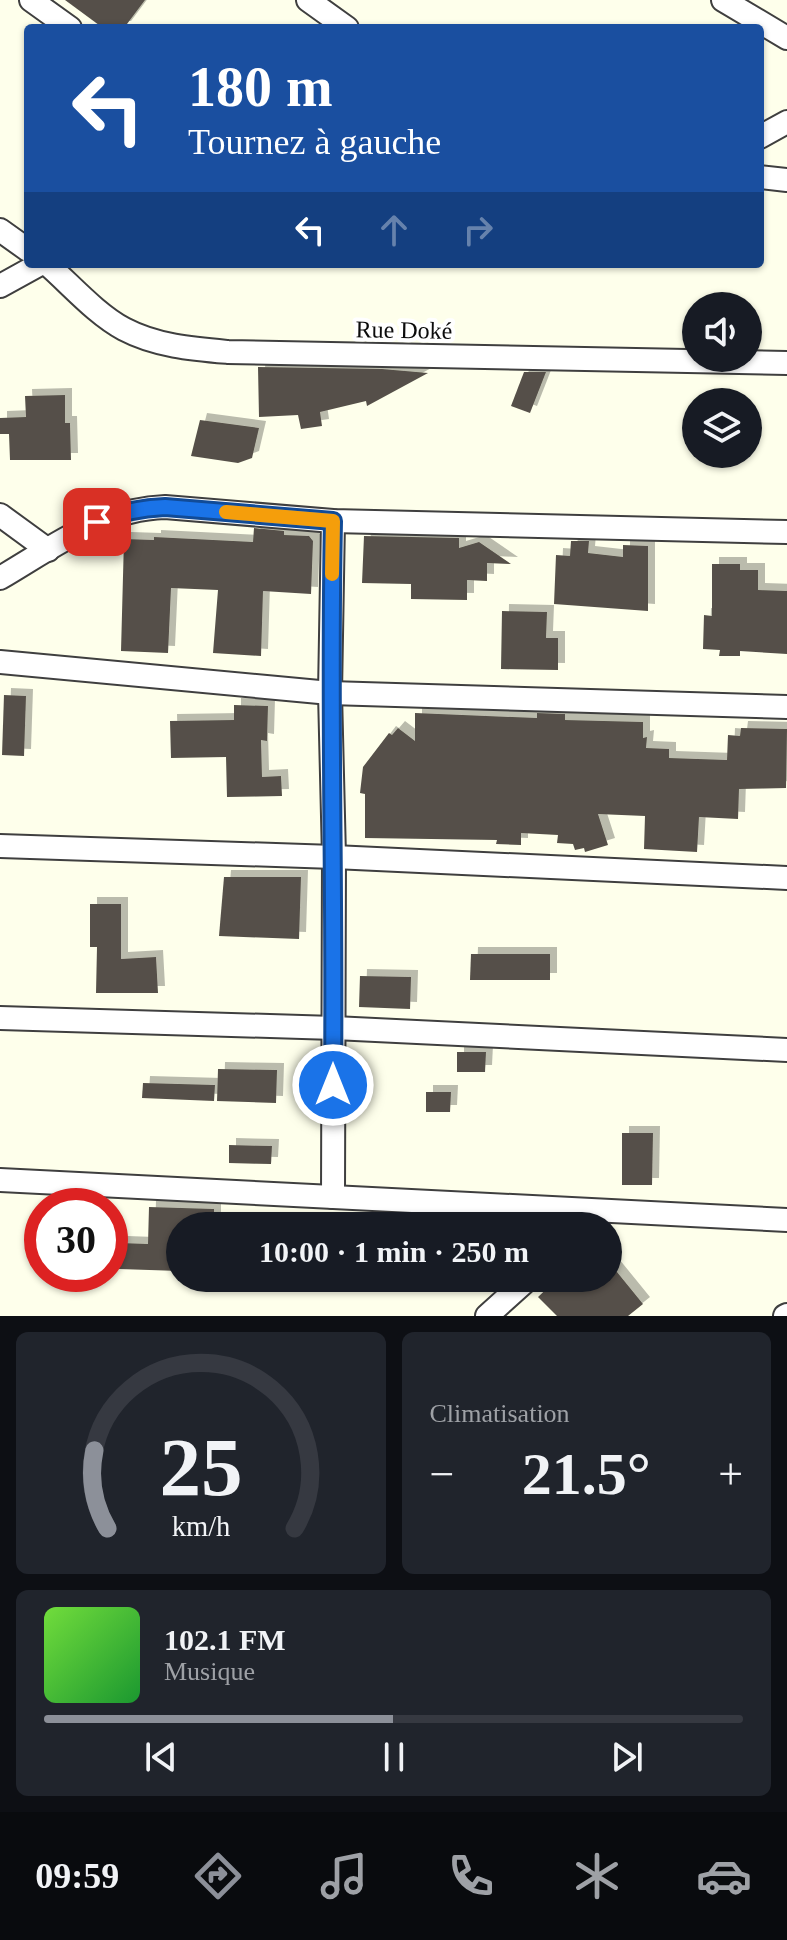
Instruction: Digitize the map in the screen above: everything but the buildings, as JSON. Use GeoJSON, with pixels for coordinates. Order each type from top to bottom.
{"type":"FeatureCollection","features":[{"type":"Feature","properties":{"kind":"street"},"geometry":{"type":"LineString","coordinates":[[31,0],[64,24]]}},
{"type":"Feature","properties":{"kind":"street"},"geometry":{"type":"LineString","coordinates":[[308,0],[341,24]]}},
{"type":"Feature","properties":{"kind":"street"},"geometry":{"type":"LineString","coordinates":[[723,0],[763,24]]}},
{"type":"Feature","properties":{"kind":"street"},"geometry":{"type":"LineString","coordinates":[[764,24],[787,38]]}},
{"type":"Feature","properties":{"kind":"street"},"geometry":{"type":"LineString","coordinates":[[764,135],[787,122]]}},
{"type":"Feature","properties":{"kind":"street"},"geometry":{"type":"LineString","coordinates":[[764,177],[787,180]]}},
{"type":"Feature","properties":{"kind":"street"},"geometry":{"type":"LineString","coordinates":[[0,230],[24,247]]}},
{"type":"Feature","properties":{"kind":"street"},"geometry":{"type":"LineString","coordinates":[[0,286],[33,268]]}},
{"type":"Feature","properties":{"kind":"street","name":"Rue Doké"},"geometry":{"type":"LineString","coordinates":[[52,268],[123,328],[148,339],[187,349],[787,363]]}},
{"type":"Feature","properties":{"kind":"street"},"geometry":{"type":"LineString","coordinates":[[0,578],[97,522],[120,512],[142,508],[165,507],[333,521],[787,532]]}},
{"type":"Feature","properties":{"kind":"street"},"geometry":{"type":"LineString","coordinates":[[0,515],[48,550]]}},
{"type":"Feature","properties":{"kind":"street"},"geometry":{"type":"LineString","coordinates":[[333,521],[330,693],[334,857],[333,1197]]}},
{"type":"Feature","properties":{"kind":"street"},"geometry":{"type":"LineString","coordinates":[[0,662],[330,693],[787,707]]}},
{"type":"Feature","properties":{"kind":"street"},"geometry":{"type":"LineString","coordinates":[[0,846],[334,857],[787,878]]}},
{"type":"Feature","properties":{"kind":"street"},"geometry":{"type":"LineString","coordinates":[[0,1018],[334,1028],[787,1050]]}},
{"type":"Feature","properties":{"kind":"street"},"geometry":{"type":"LineString","coordinates":[[0,1180],[787,1220]]}},
{"type":"Feature","properties":{"kind":"street"},"geometry":{"type":"LineString","coordinates":[[487,1316],[514,1292]]}},
{"type":"Feature","properties":{"kind":"slow traffic"},"geometry":{"type":"LineString","coordinates":[[226,512],[333,521],[332,574]]}},
{"type":"Feature","properties":{"kind":"route"},"geometry":{"type":"LineString","coordinates":[[97,522],[120,512],[165,507],[333,521],[330,693],[334,857],[333,1085]]}}]}
